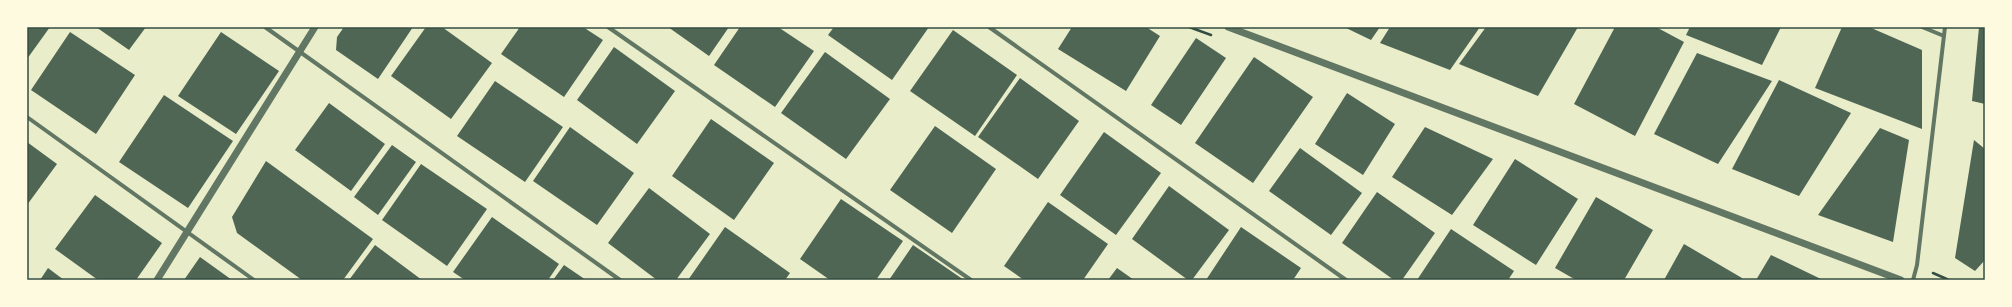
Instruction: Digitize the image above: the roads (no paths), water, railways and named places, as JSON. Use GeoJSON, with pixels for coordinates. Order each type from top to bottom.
{"type":"FeatureCollection","features":[{"type":"Feature","properties":{"kind":"street"},"geometry":{"type":"LineString","coordinates":[[265,27],[620,280]]}},
{"type":"Feature","properties":{"kind":"street"},"geometry":{"type":"LineString","coordinates":[[157,280],[315,27]]}},
{"type":"Feature","properties":{"kind":"street"},"geometry":{"type":"LineString","coordinates":[[608,27],[971,280]]}},
{"type":"Feature","properties":{"kind":"street"},"geometry":{"type":"LineString","coordinates":[[989,27],[1346,280]]}},
{"type":"Feature","properties":{"kind":"street"},"geometry":{"type":"LineString","coordinates":[[1228,27],[1901,280]]}},
{"type":"Feature","properties":{"kind":"street"},"geometry":{"type":"LineString","coordinates":[[1922,27],[1944,36]]}},
{"type":"Feature","properties":{"kind":"street"},"geometry":{"type":"LineString","coordinates":[[1913,280],[1917,265],[1945,27]]}},
{"type":"Feature","properties":{"kind":"street"},"geometry":{"type":"LineString","coordinates":[[27,117],[254,280]]}}]}
